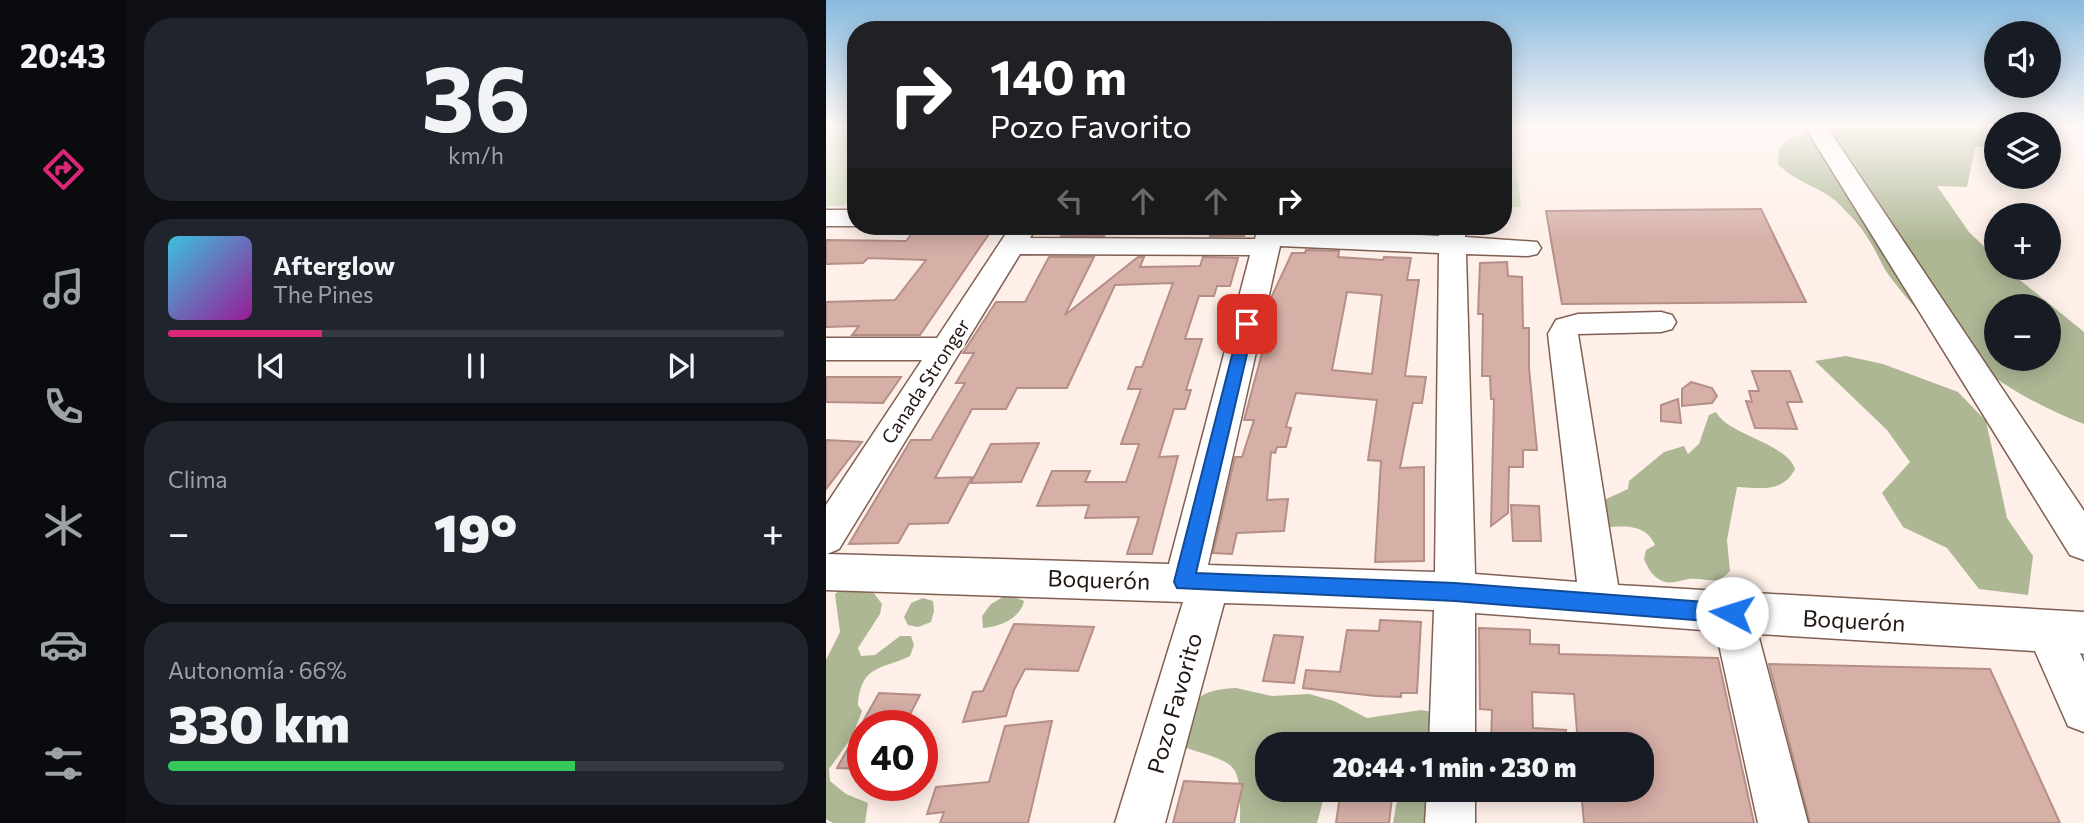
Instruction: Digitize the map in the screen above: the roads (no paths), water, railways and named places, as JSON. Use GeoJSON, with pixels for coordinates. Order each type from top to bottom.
{"type":"FeatureCollection","features":[{"type":"Feature","properties":{"kind":"street"},"geometry":{"type":"LineString","coordinates":[[1841,165],[2084,543]]}},
{"type":"Feature","properties":{"kind":"street"},"geometry":{"type":"LineString","coordinates":[[1452,235],[1455,592],[1452,732]]}},
{"type":"Feature","properties":{"kind":"street"},"geometry":{"type":"LineString","coordinates":[[1018,236],[1452,235],[1528,248]]}},
{"type":"Feature","properties":{"kind":"street","name":"Canada Stronger"},"geometry":{"type":"LineString","coordinates":[[826,537],[1018,236]]}},
{"type":"Feature","properties":{"kind":"street","name":"Pozo Favorito"},"geometry":{"type":"LineString","coordinates":[[1140,823],[1197,582],[1268,236]]}},
{"type":"Feature","properties":{"kind":"street"},"geometry":{"type":"LineString","coordinates":[[1600,603],[1563,334],[1567,327],[1578,324],[1661,322]]}},
{"type":"Feature","properties":{"kind":"street"},"geometry":{"type":"LineString","coordinates":[[826,349],[945,349]]}},
{"type":"Feature","properties":{"kind":"street","name":"Boquerón"},"geometry":{"type":"LineString","coordinates":[[826,572],[1455,592],[1732,613],[2065,632]]}},
{"type":"Feature","properties":{"kind":"street"},"geometry":{"type":"LineString","coordinates":[[1732,613],[1783,823]]}},
{"type":"Feature","properties":{"kind":"street"},"geometry":{"type":"LineString","coordinates":[[2065,632],[2084,710]]}},
{"type":"Feature","properties":{"kind":"street"},"geometry":{"type":"LineString","coordinates":[[1450,823],[1451,802]]}}]}
